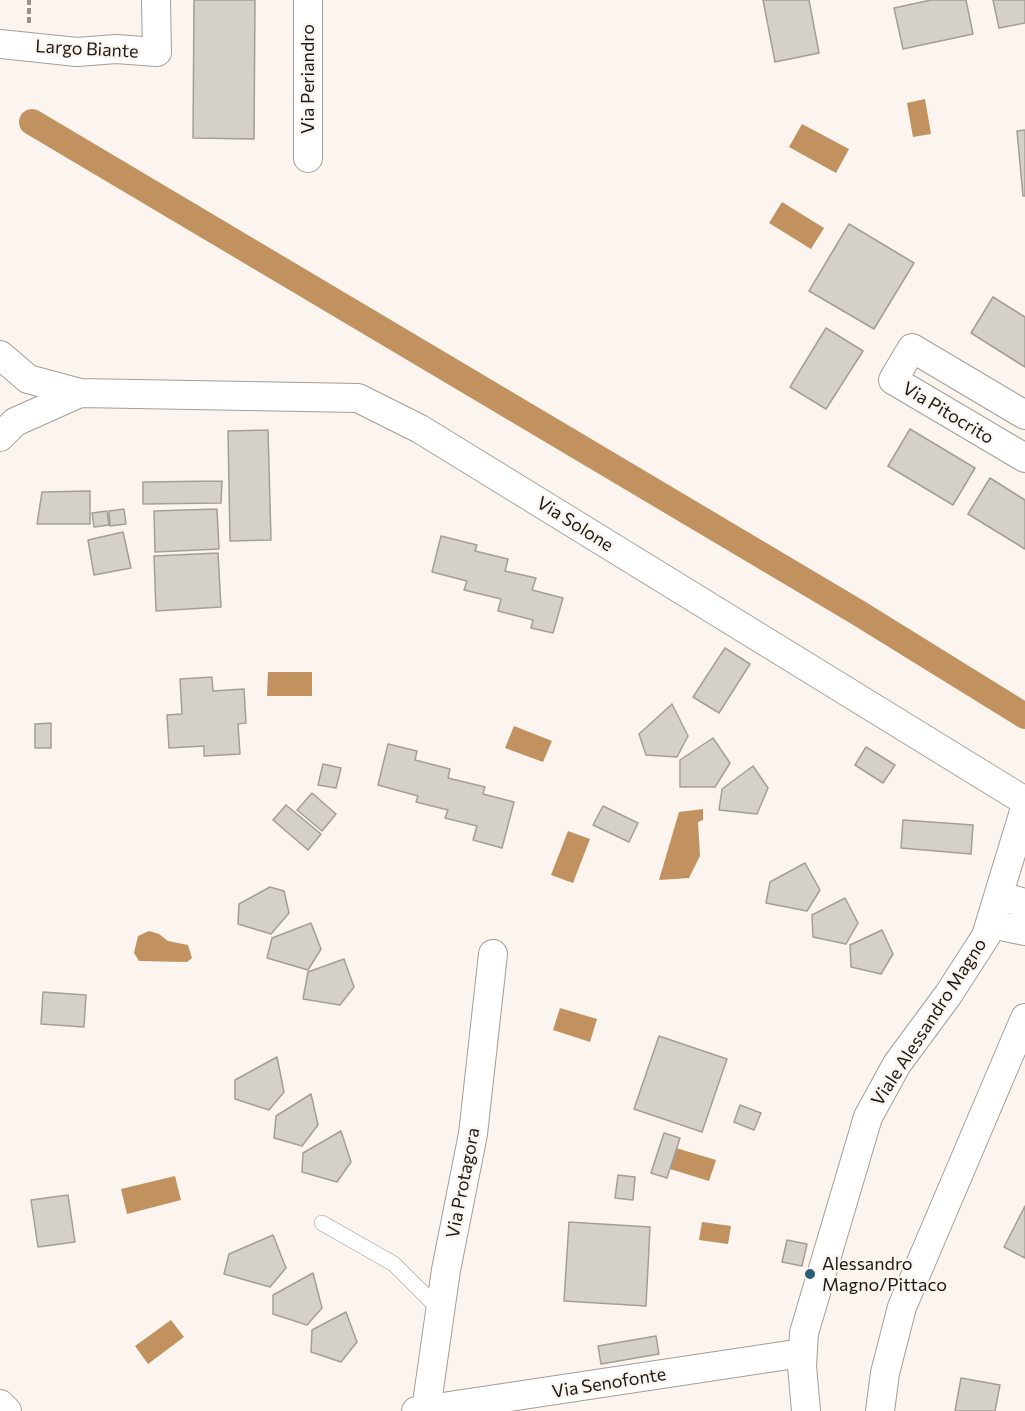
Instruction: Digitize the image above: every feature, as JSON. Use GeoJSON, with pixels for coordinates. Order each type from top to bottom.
{"type":"FeatureCollection","features":[{"type":"Feature","properties":{"kind":"street","name":"Largo Biante"},"geometry":{"type":"LineString","coordinates":[[0,44],[77,52],[116,49],[157,52],[156,0]]}},
{"type":"Feature","properties":{"kind":"street","name":"Via Periandro"},"geometry":{"type":"LineString","coordinates":[[308,0],[308,158]]}},
{"type":"Feature","properties":{"kind":"street","name":"Via Pitocrito"},"geometry":{"type":"LineString","coordinates":[[1025,415],[912,348],[892,380],[1025,458]]}},
{"type":"Feature","properties":{"kind":"street"},"geometry":{"type":"LineString","coordinates":[[0,355],[28,379],[80,393]]}},
{"type":"Feature","properties":{"kind":"street"},"geometry":{"type":"LineString","coordinates":[[0,437],[15,422],[80,393]]}},
{"type":"Feature","properties":{"kind":"street","name":"Via Solone"},"geometry":{"type":"LineString","coordinates":[[80,393],[358,398],[420,429],[1025,801]]}},
{"type":"Feature","properties":{"kind":"street","name":"Viale Alessandro Magno"},"geometry":{"type":"LineString","coordinates":[[806,1411],[802,1353],[809,1311],[871,1109],[897,1064],[969,963],[991,924],[1012,900],[1025,808]]}},
{"type":"Feature","properties":{"kind":"street"},"geometry":{"type":"LineString","coordinates":[[991,924],[1025,931]]}},
{"type":"Feature","properties":{"kind":"street","name":"Via Protagora"},"geometry":{"type":"LineString","coordinates":[[421,1411],[473,1134],[493,954]]}},
{"type":"Feature","properties":{"kind":"street"},"geometry":{"type":"LineString","coordinates":[[880,1411],[885,1373],[902,1307],[1025,1018]]}},
{"type":"Feature","properties":{"kind":"street","name":"Via Senofonte"},"geometry":{"type":"LineString","coordinates":[[421,1411],[802,1353]]}},
{"type":"Feature","properties":{"kind":"street"},"geometry":{"type":"LineString","coordinates":[[0,1404],[7,1411]]}},
{"type":"Feature","properties":{"kind":"lane"},"geometry":{"type":"LineString","coordinates":[[322,1223],[394,1264],[440,1310]]}},
{"type":"Feature","properties":{"kind":"shaded area"},"geometry":{"type":"Polygon","coordinates":[[[925,99],[931,134],[913,137],[907,103],[925,99]]]}},
{"type":"Feature","properties":{"kind":"shaded area"},"geometry":{"type":"Polygon","coordinates":[[[802,124],[849,149],[836,173],[789,147],[802,124]]]}},
{"type":"Feature","properties":{"kind":"shaded area"},"geometry":{"type":"Polygon","coordinates":[[[782,202],[824,228],[811,249],[769,223],[782,202]]]}},
{"type":"Feature","properties":{"kind":"shaded area"},"geometry":{"type":"Polygon","coordinates":[[[268,672],[312,672],[312,696],[267,696],[268,672]]]}},
{"type":"Feature","properties":{"kind":"shaded area"},"geometry":{"type":"Polygon","coordinates":[[[514,726],[552,741],[543,762],[505,748],[514,726]]]}},
{"type":"Feature","properties":{"kind":"shaded area"},"geometry":{"type":"Polygon","coordinates":[[[703,809],[703,820],[698,822],[700,856],[689,878],[659,880],[679,812],[703,809]]]}},
{"type":"Feature","properties":{"kind":"shaded area"},"geometry":{"type":"Polygon","coordinates":[[[568,831],[590,839],[573,883],[551,875],[568,831]]]}},
{"type":"Feature","properties":{"kind":"shaded area"},"geometry":{"type":"Polygon","coordinates":[[[149,931],[159,934],[168,941],[188,945],[192,958],[187,962],[139,961],[134,953],[138,936],[149,931]]]}},
{"type":"Feature","properties":{"kind":"shaded area"},"geometry":{"type":"Polygon","coordinates":[[[560,1008],[597,1019],[590,1042],[553,1030],[560,1008]]]}},
{"type":"Feature","properties":{"kind":"shaded area"},"geometry":{"type":"Polygon","coordinates":[[[676,1148],[716,1160],[709,1181],[670,1169],[676,1148]]]}},
{"type":"Feature","properties":{"kind":"shaded area"},"geometry":{"type":"Polygon","coordinates":[[[175,1176],[181,1200],[127,1214],[121,1189],[175,1176]]]}},
{"type":"Feature","properties":{"kind":"shaded area"},"geometry":{"type":"Polygon","coordinates":[[[702,1222],[731,1226],[728,1244],[699,1240],[702,1222]]]}},
{"type":"Feature","properties":{"kind":"shaded area"},"geometry":{"type":"Polygon","coordinates":[[[171,1320],[184,1337],[148,1364],[135,1346],[171,1320]]]}},
{"type":"Feature","properties":{"kind":"building"},"geometry":{"type":"Polygon","coordinates":[[[194,0],[255,0],[254,139],[193,138],[194,0]]]}},
{"type":"Feature","properties":{"kind":"building"},"geometry":{"type":"Polygon","coordinates":[[[763,0],[809,0],[819,53],[775,62],[763,0]]]}},
{"type":"Feature","properties":{"kind":"building"},"geometry":{"type":"Polygon","coordinates":[[[931,0],[966,0],[973,34],[903,49],[894,8],[931,0]]]}},
{"type":"Feature","properties":{"kind":"building"},"geometry":{"type":"Polygon","coordinates":[[[993,0],[1025,0],[1025,23],[999,28],[993,0]]]}},
{"type":"Feature","properties":{"kind":"building"},"geometry":{"type":"Polygon","coordinates":[[[1025,130],[1025,196],[1023,196],[1017,131],[1025,130]]]}},
{"type":"Feature","properties":{"kind":"building"},"geometry":{"type":"Polygon","coordinates":[[[849,224],[914,263],[874,329],[809,291],[849,224]]]}},
{"type":"Feature","properties":{"kind":"building"},"geometry":{"type":"Polygon","coordinates":[[[993,297],[1025,317],[1025,367],[971,333],[993,297]]]}},
{"type":"Feature","properties":{"kind":"building"},"geometry":{"type":"Polygon","coordinates":[[[826,328],[863,351],[826,409],[790,387],[826,328]]]}},
{"type":"Feature","properties":{"kind":"building"},"geometry":{"type":"Polygon","coordinates":[[[910,429],[975,468],[953,505],[888,466],[910,429]]]}},
{"type":"Feature","properties":{"kind":"building"},"geometry":{"type":"Polygon","coordinates":[[[268,430],[271,540],[230,541],[228,431],[268,430]]]}},
{"type":"Feature","properties":{"kind":"building"},"geometry":{"type":"Polygon","coordinates":[[[990,478],[1025,500],[1025,549],[968,514],[990,478]]]}},
{"type":"Feature","properties":{"kind":"building"},"geometry":{"type":"Polygon","coordinates":[[[222,481],[221,503],[143,504],[143,482],[222,481]]]}},
{"type":"Feature","properties":{"kind":"building"},"geometry":{"type":"Polygon","coordinates":[[[90,491],[90,524],[37,524],[42,492],[90,491]]]}},
{"type":"Feature","properties":{"kind":"building"},"geometry":{"type":"Polygon","coordinates":[[[124,509],[126,524],[110,526],[109,511],[124,509]]]}},
{"type":"Feature","properties":{"kind":"building"},"geometry":{"type":"Polygon","coordinates":[[[217,509],[219,549],[155,552],[154,511],[217,509]]]}},
{"type":"Feature","properties":{"kind":"building"},"geometry":{"type":"Polygon","coordinates":[[[107,511],[109,525],[94,527],[92,513],[107,511]]]}},
{"type":"Feature","properties":{"kind":"building"},"geometry":{"type":"Polygon","coordinates":[[[123,532],[131,568],[94,575],[88,540],[123,532]]]}},
{"type":"Feature","properties":{"kind":"building"},"geometry":{"type":"Polygon","coordinates":[[[441,536],[477,545],[475,551],[508,559],[505,571],[536,578],[532,590],[563,598],[553,633],[531,628],[533,620],[498,611],[501,599],[464,590],[467,581],[432,572],[441,536]]]}},
{"type":"Feature","properties":{"kind":"building"},"geometry":{"type":"Polygon","coordinates":[[[218,553],[221,607],[156,611],[154,556],[218,553]]]}},
{"type":"Feature","properties":{"kind":"building"},"geometry":{"type":"Polygon","coordinates":[[[725,648],[750,664],[719,713],[693,697],[725,648]]]}},
{"type":"Feature","properties":{"kind":"building"},"geometry":{"type":"Polygon","coordinates":[[[212,677],[213,691],[244,689],[246,723],[238,724],[240,754],[204,756],[204,746],[169,748],[167,715],[182,714],[180,679],[212,677]]]}},
{"type":"Feature","properties":{"kind":"building"},"geometry":{"type":"Polygon","coordinates":[[[672,704],[688,736],[677,757],[646,755],[639,734],[672,704]]]}},
{"type":"Feature","properties":{"kind":"building"},"geometry":{"type":"Polygon","coordinates":[[[51,723],[51,748],[35,748],[35,724],[51,723]]]}},
{"type":"Feature","properties":{"kind":"building"},"geometry":{"type":"Polygon","coordinates":[[[713,738],[730,763],[715,787],[680,787],[680,760],[713,738]]]}},
{"type":"Feature","properties":{"kind":"building"},"geometry":{"type":"Polygon","coordinates":[[[388,744],[417,751],[415,760],[450,769],[448,778],[485,787],[483,794],[514,802],[502,848],[473,840],[477,826],[445,818],[448,810],[416,802],[418,796],[378,785],[388,744]]]}},
{"type":"Feature","properties":{"kind":"building"},"geometry":{"type":"Polygon","coordinates":[[[866,747],[895,765],[883,783],[855,765],[866,747]]]}},
{"type":"Feature","properties":{"kind":"building"},"geometry":{"type":"Polygon","coordinates":[[[323,764],[341,768],[336,788],[318,785],[323,764]]]}},
{"type":"Feature","properties":{"kind":"building"},"geometry":{"type":"Polygon","coordinates":[[[753,766],[768,788],[757,814],[719,810],[722,789],[753,766]]]}},
{"type":"Feature","properties":{"kind":"building"},"geometry":{"type":"Polygon","coordinates":[[[312,793],[336,814],[322,831],[297,810],[312,793]]]}},
{"type":"Feature","properties":{"kind":"building"},"geometry":{"type":"Polygon","coordinates":[[[286,805],[321,834],[308,850],[273,820],[286,805]]]}},
{"type":"Feature","properties":{"kind":"building"},"geometry":{"type":"Polygon","coordinates":[[[603,806],[638,823],[629,842],[593,825],[603,806]]]}},
{"type":"Feature","properties":{"kind":"building"},"geometry":{"type":"Polygon","coordinates":[[[903,820],[973,825],[971,854],[901,848],[903,820]]]}},
{"type":"Feature","properties":{"kind":"building"},"geometry":{"type":"Polygon","coordinates":[[[805,863],[820,890],[807,911],[766,903],[770,882],[805,863]]]}},
{"type":"Feature","properties":{"kind":"building"},"geometry":{"type":"Polygon","coordinates":[[[270,887],[284,891],[289,913],[271,934],[238,924],[239,904],[270,887]]]}},
{"type":"Feature","properties":{"kind":"building"},"geometry":{"type":"Polygon","coordinates":[[[845,898],[858,923],[846,944],[813,937],[812,915],[845,898]]]}},
{"type":"Feature","properties":{"kind":"building"},"geometry":{"type":"Polygon","coordinates":[[[311,923],[321,949],[308,970],[267,958],[272,938],[311,923]]]}},
{"type":"Feature","properties":{"kind":"building"},"geometry":{"type":"Polygon","coordinates":[[[882,930],[893,954],[881,974],[851,967],[850,945],[882,930]]]}},
{"type":"Feature","properties":{"kind":"building"},"geometry":{"type":"Polygon","coordinates":[[[344,959],[354,987],[340,1005],[303,999],[308,972],[344,959]]]}},
{"type":"Feature","properties":{"kind":"building"},"geometry":{"type":"Polygon","coordinates":[[[43,992],[86,995],[84,1027],[41,1024],[43,992]]]}},
{"type":"Feature","properties":{"kind":"building"},"geometry":{"type":"Polygon","coordinates":[[[659,1036],[727,1059],[702,1132],[634,1109],[659,1036]]]}},
{"type":"Feature","properties":{"kind":"building"},"geometry":{"type":"Polygon","coordinates":[[[277,1057],[284,1092],[269,1110],[235,1099],[235,1080],[277,1057]]]}},
{"type":"Feature","properties":{"kind":"building"},"geometry":{"type":"Polygon","coordinates":[[[311,1094],[318,1125],[302,1146],[274,1138],[276,1116],[311,1094]]]}},
{"type":"Feature","properties":{"kind":"building"},"geometry":{"type":"Polygon","coordinates":[[[740,1105],[761,1113],[754,1130],[734,1122],[740,1105]]]}},
{"type":"Feature","properties":{"kind":"building"},"geometry":{"type":"Polygon","coordinates":[[[341,1131],[351,1162],[337,1182],[302,1172],[303,1153],[341,1131]]]}},
{"type":"Feature","properties":{"kind":"building"},"geometry":{"type":"Polygon","coordinates":[[[664,1133],[680,1138],[667,1178],[651,1173],[664,1133]]]}},
{"type":"Feature","properties":{"kind":"building"},"geometry":{"type":"Polygon","coordinates":[[[618,1175],[635,1177],[633,1200],[615,1198],[618,1175]]]}},
{"type":"Feature","properties":{"kind":"building"},"geometry":{"type":"Polygon","coordinates":[[[68,1195],[75,1242],[38,1247],[31,1200],[68,1195]]]}},
{"type":"Feature","properties":{"kind":"building"},"geometry":{"type":"Polygon","coordinates":[[[1025,1206],[1025,1258],[1004,1247],[1025,1206]]]}},
{"type":"Feature","properties":{"kind":"building"},"geometry":{"type":"Polygon","coordinates":[[[569,1222],[650,1227],[646,1306],[564,1301],[569,1222]]]}},
{"type":"Feature","properties":{"kind":"building"},"geometry":{"type":"Polygon","coordinates":[[[273,1235],[286,1268],[270,1287],[224,1274],[229,1254],[273,1235]]]}},
{"type":"Feature","properties":{"kind":"building"},"geometry":{"type":"Polygon","coordinates":[[[787,1240],[807,1244],[802,1266],[782,1262],[787,1240]]]}},
{"type":"Feature","properties":{"kind":"building"},"geometry":{"type":"Polygon","coordinates":[[[313,1273],[322,1308],[307,1325],[273,1314],[273,1295],[313,1273]]]}},
{"type":"Feature","properties":{"kind":"building"},"geometry":{"type":"Polygon","coordinates":[[[346,1312],[357,1342],[341,1362],[311,1352],[312,1330],[346,1312]]]}},
{"type":"Feature","properties":{"kind":"building"},"geometry":{"type":"Polygon","coordinates":[[[656,1336],[659,1354],[601,1364],[598,1346],[656,1336]]]}},
{"type":"Feature","properties":{"kind":"building"},"geometry":{"type":"Polygon","coordinates":[[[961,1378],[1000,1385],[995,1411],[955,1411],[961,1378]]]}},
{"type":"Feature","properties":{"kind":"waterway"},"geometry":{"type":"LineString","coordinates":[[32,122],[857,612],[1025,716]]}},
{"type":"Feature","properties":{"kind":"place","name":"Alessandro Magno/Pittaco"},"geometry":{"type":"Point","coordinates":[810,1274]}}]}
